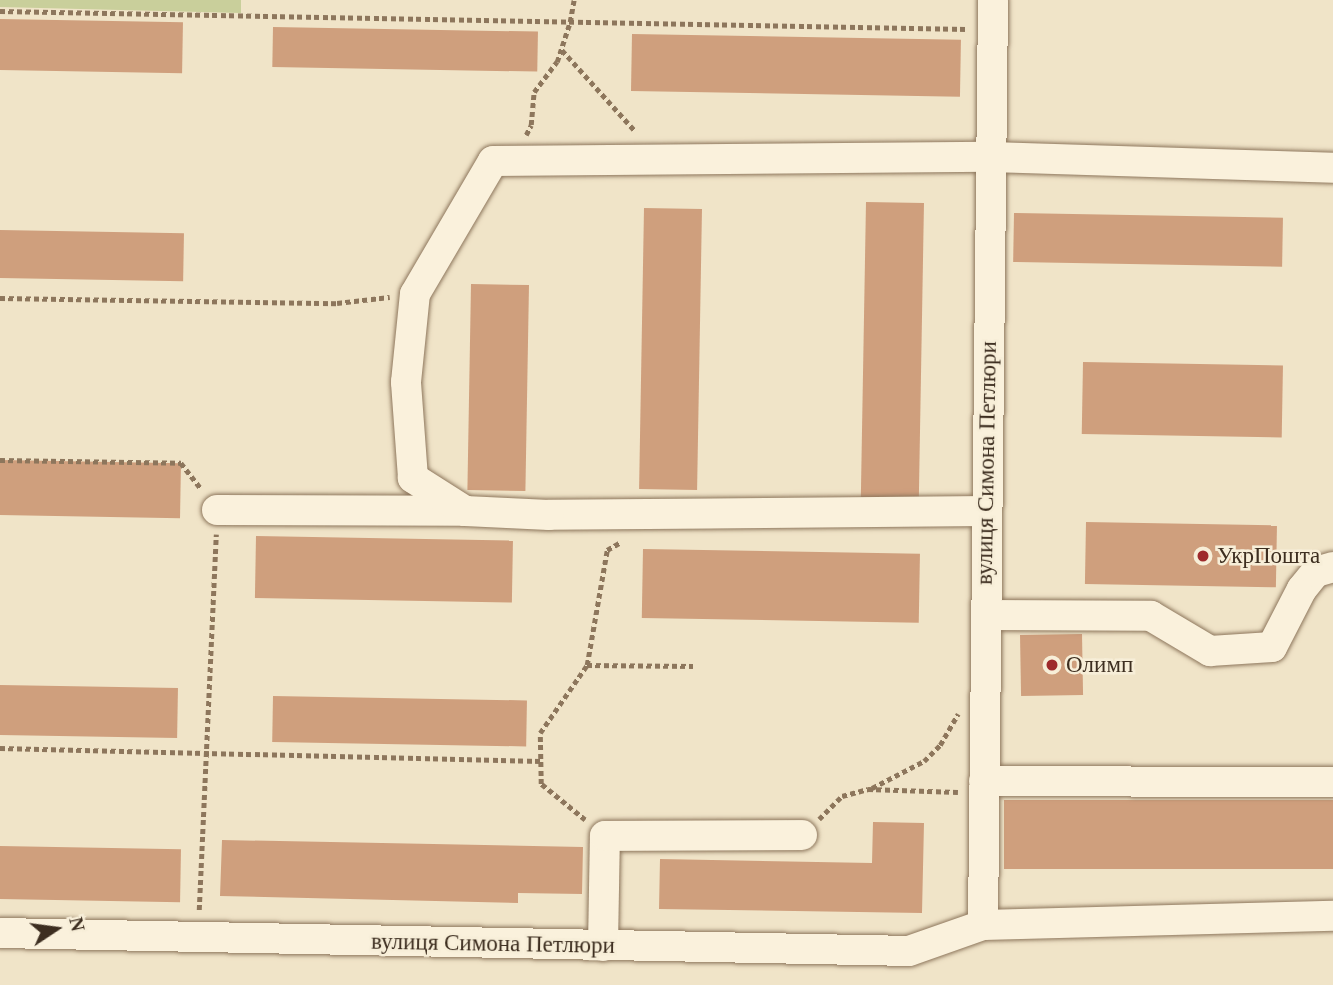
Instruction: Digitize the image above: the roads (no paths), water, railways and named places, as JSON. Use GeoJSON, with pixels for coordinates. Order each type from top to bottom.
{"type":"FeatureCollection","features":[{"type":"Feature","properties":{"kind":"street","name":"вулиця Симона Петлюри"},"geometry":{"type":"LineString","coordinates":[[983,925],[993,0]]}},
{"type":"Feature","properties":{"kind":"street"},"geometry":{"type":"LineString","coordinates":[[465,511],[413,478],[406,382],[415,294],[493,161],[991,157],[1333,168]]}},
{"type":"Feature","properties":{"kind":"street"},"geometry":{"type":"LineString","coordinates":[[217,510],[465,511],[549,515],[987,511]]}},
{"type":"Feature","properties":{"kind":"street"},"geometry":{"type":"LineString","coordinates":[[986,615],[1151,616],[1210,651],[1272,647],[1302,589],[1316,572],[1333,568]]}},
{"type":"Feature","properties":{"kind":"street"},"geometry":{"type":"LineString","coordinates":[[984,788],[1333,782]]}},
{"type":"Feature","properties":{"kind":"street"},"geometry":{"type":"LineString","coordinates":[[603,946],[605,836],[802,835]]}},
{"type":"Feature","properties":{"kind":"street","name":"вулиця Симона Петлюри"},"geometry":{"type":"LineString","coordinates":[[0,933],[909,951],[983,925],[1333,916]]}},
{"type":"Feature","properties":{"kind":"place","name":"УкрПошта"},"geometry":{"type":"Point","coordinates":[1203,556]}},
{"type":"Feature","properties":{"kind":"place","name":"Олимп"},"geometry":{"type":"Point","coordinates":[1052,665]}}]}
